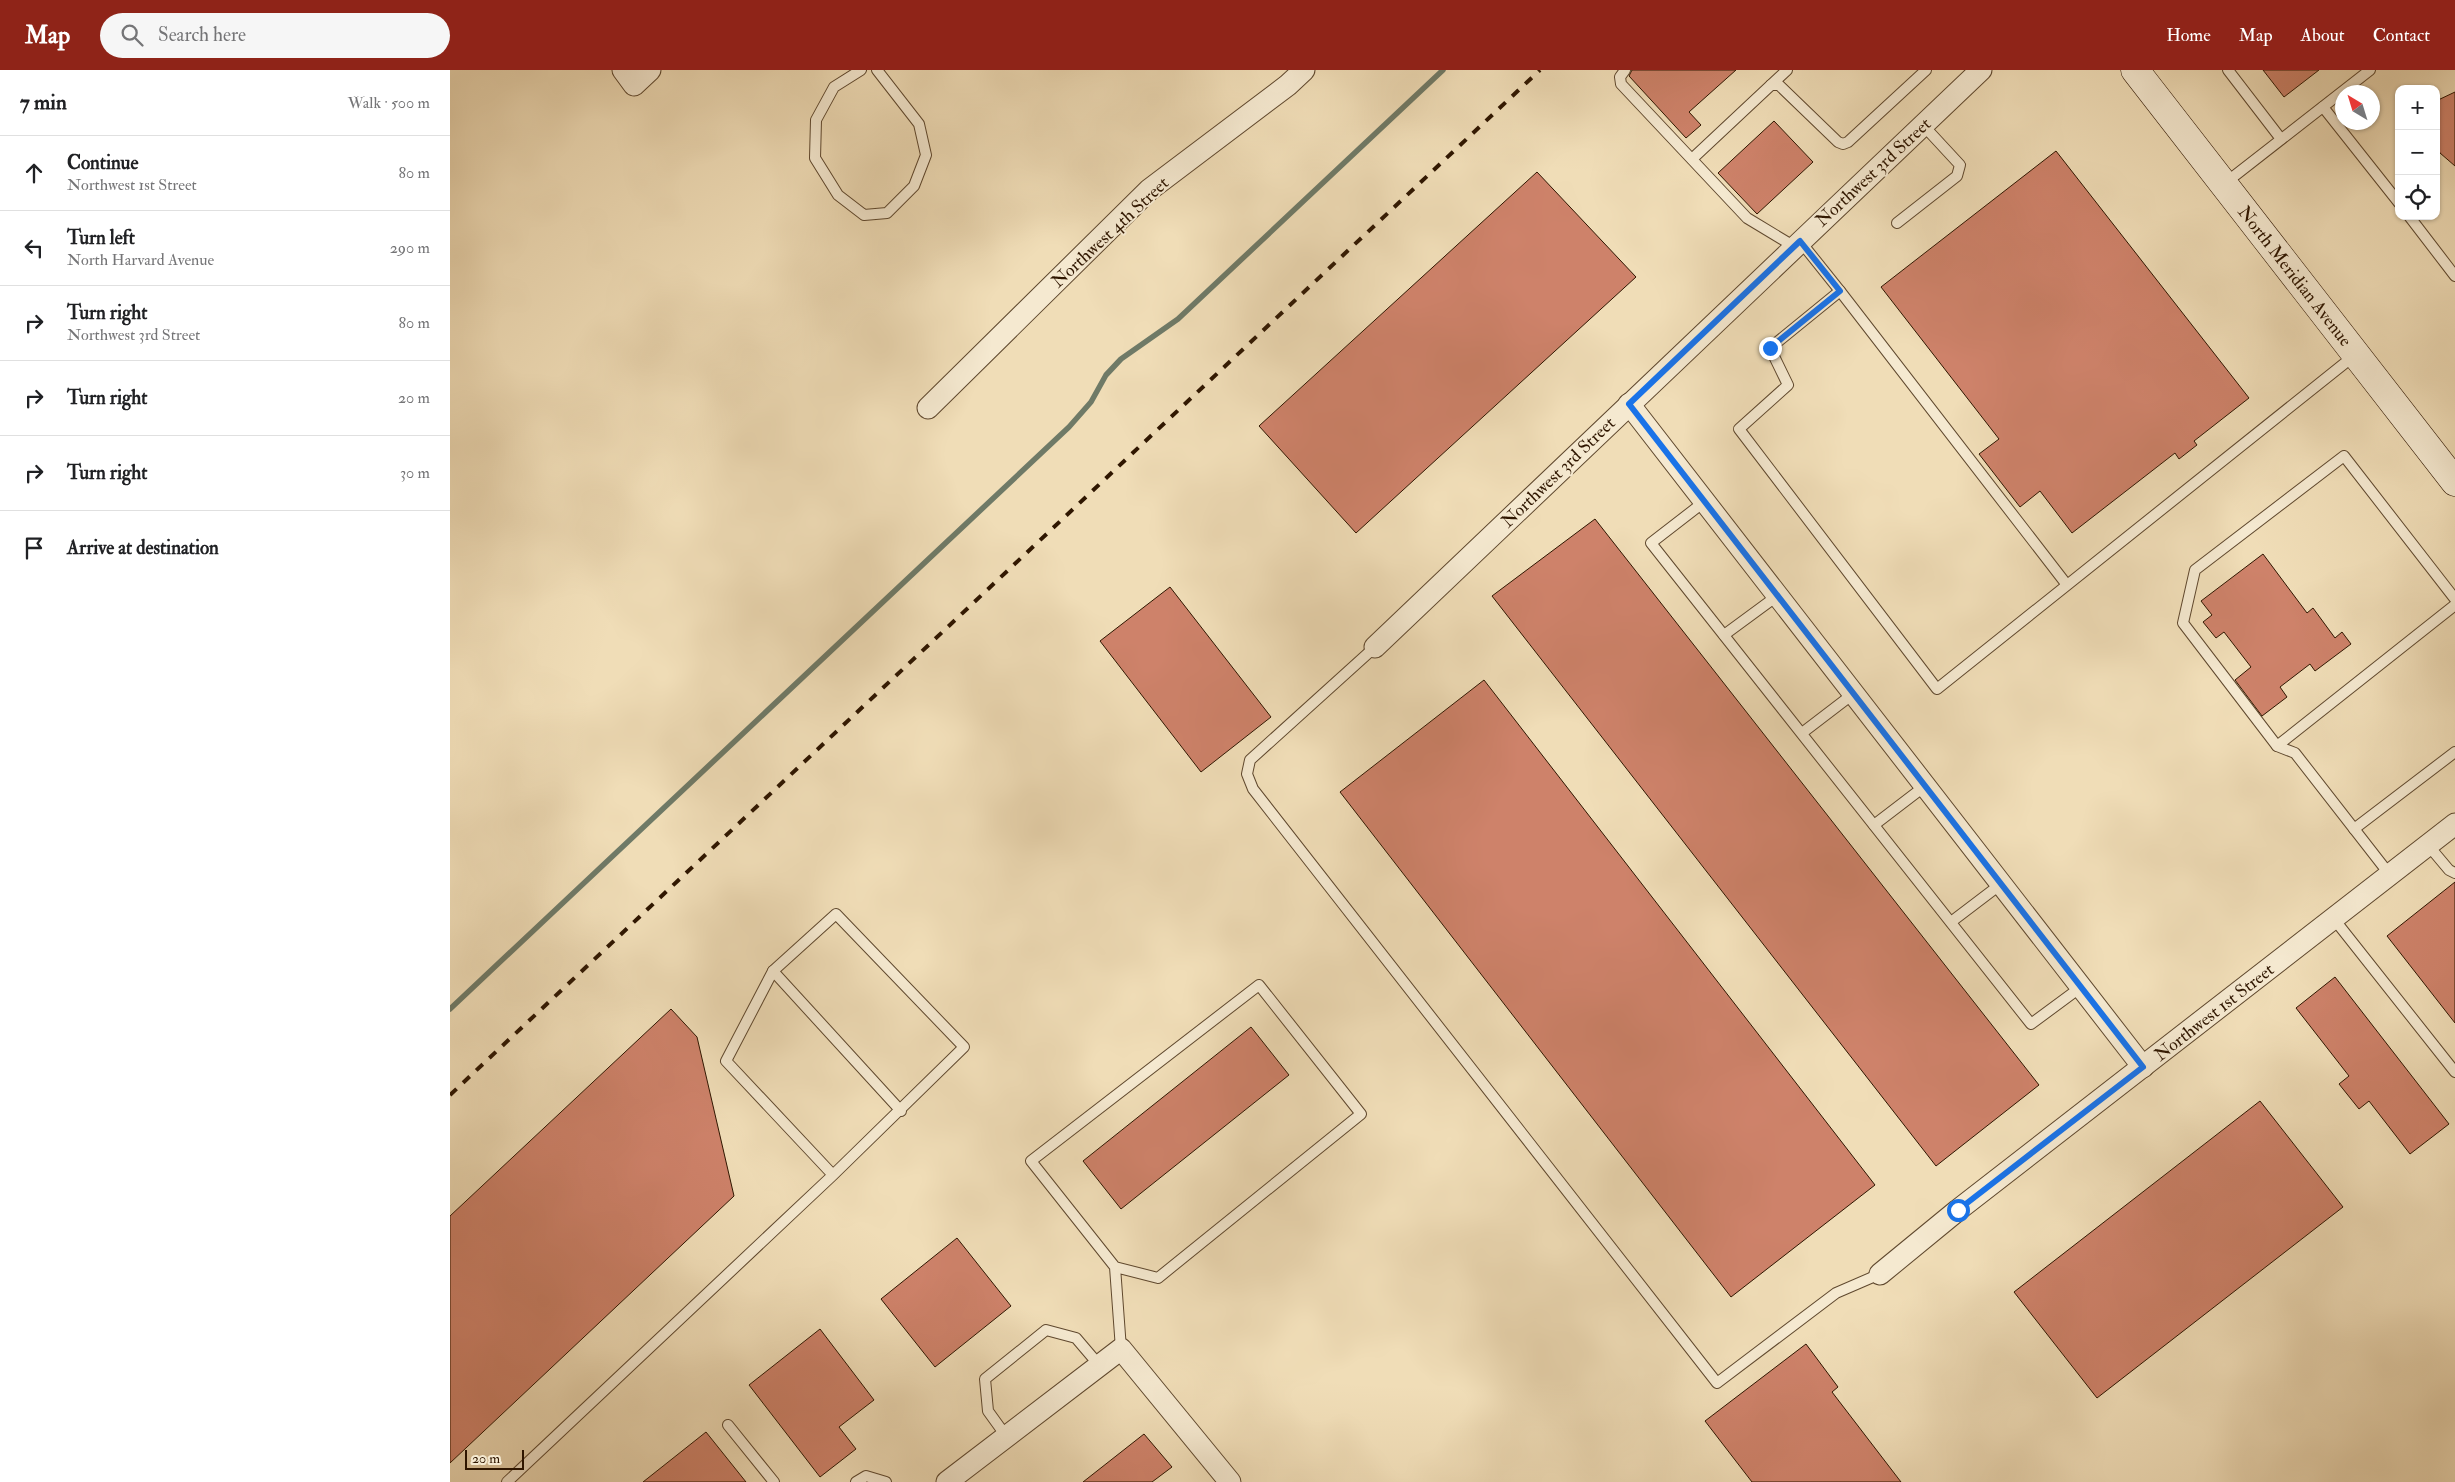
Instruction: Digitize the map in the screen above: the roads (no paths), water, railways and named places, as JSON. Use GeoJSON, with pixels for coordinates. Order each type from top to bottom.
{"type":"FeatureCollection","features":[{"type":"Feature","properties":{"kind":"main road","name":"North Meridian Avenue"},"geometry":{"type":"LineString","coordinates":[[2135,70],[2455,482]]}},
{"type":"Feature","properties":{"kind":"street"},"geometry":{"type":"LineString","coordinates":[[629,77],[650,70]]}},
{"type":"Feature","properties":{"kind":"street","name":"Northwest 4th Street"},"geometry":{"type":"LineString","coordinates":[[928,408],[1149,190],[1288,85],[1304,70]]}},
{"type":"Feature","properties":{"kind":"street","name":"Northwest 3rd Street"},"geometry":{"type":"LineString","coordinates":[[1375,647],[1981,70]]}},
{"type":"Feature","properties":{"kind":"street"},"geometry":{"type":"LineString","coordinates":[[1629,404],[2143,1067]]}},
{"type":"Feature","properties":{"kind":"street","name":"Northwest 1st Street"},"geometry":{"type":"LineString","coordinates":[[1880,1274],[1958,1210],[2455,824]]}},
{"type":"Feature","properties":{"kind":"street"},"geometry":{"type":"LineString","coordinates":[[947,1482],[1121,1349],[1230,1482]]}},
{"type":"Feature","properties":{"kind":"lane"},"geometry":{"type":"LineString","coordinates":[[861,70],[834,87],[816,120],[814,158],[838,195],[864,216],[887,213],[914,186],[926,155],[919,124],[877,70]]}},
{"type":"Feature","properties":{"kind":"lane"},"geometry":{"type":"LineString","coordinates":[[1625,70],[1620,77],[1621,84],[1747,218],[1797,244],[1840,291],[2067,585]]}},
{"type":"Feature","properties":{"kind":"lane"},"geometry":{"type":"LineString","coordinates":[[1692,159],[1787,70]]}},
{"type":"Feature","properties":{"kind":"lane"},"geometry":{"type":"LineString","coordinates":[[1771,85],[1779,84],[1838,142],[1843,144],[1848,142],[1926,70]]}},
{"type":"Feature","properties":{"kind":"lane"},"geometry":{"type":"LineString","coordinates":[[2228,70],[2282,139]]}},
{"type":"Feature","properties":{"kind":"lane"},"geometry":{"type":"LineString","coordinates":[[2224,184],[2370,70]]}},
{"type":"Feature","properties":{"kind":"lane"},"geometry":{"type":"LineString","coordinates":[[2323,107],[2395,198]]}},
{"type":"Feature","properties":{"kind":"lane"},"geometry":{"type":"LineString","coordinates":[[1898,223],[1957,176],[1960,164],[1923,125]]}},
{"type":"Feature","properties":{"kind":"lane"},"geometry":{"type":"LineString","coordinates":[[2412,220],[2455,276]]}},
{"type":"Feature","properties":{"kind":"lane"},"geometry":{"type":"LineString","coordinates":[[1840,291],[1770,348],[1788,385],[1739,429],[1937,689],[2356,355]]}},
{"type":"Feature","properties":{"kind":"lane"},"geometry":{"type":"LineString","coordinates":[[2390,875],[2295,753],[2277,746],[2183,623],[2195,570],[2344,456],[2455,599]]}},
{"type":"Feature","properties":{"kind":"lane"},"geometry":{"type":"LineString","coordinates":[[1704,502],[1651,542],[2032,1024],[2081,987]]}},
{"type":"Feature","properties":{"kind":"lane"},"geometry":{"type":"LineString","coordinates":[[1724,635],[1777,596]]}},
{"type":"Feature","properties":{"kind":"lane"},"geometry":{"type":"LineString","coordinates":[[2277,746],[2455,605]]}},
{"type":"Feature","properties":{"kind":"lane"},"geometry":{"type":"LineString","coordinates":[[1375,647],[1250,760],[1247,774],[1252,789],[1717,1383],[1836,1292],[1880,1274]]}},
{"type":"Feature","properties":{"kind":"lane"},"geometry":{"type":"LineString","coordinates":[[1802,733],[1853,694]]}},
{"type":"Feature","properties":{"kind":"lane"},"geometry":{"type":"LineString","coordinates":[[2354,829],[2455,752]]}},
{"type":"Feature","properties":{"kind":"lane"},"geometry":{"type":"LineString","coordinates":[[1874,825],[1925,786]]}},
{"type":"Feature","properties":{"kind":"lane"},"geometry":{"type":"LineString","coordinates":[[2428,845],[2449,870],[2455,873]]}},
{"type":"Feature","properties":{"kind":"lane"},"geometry":{"type":"LineString","coordinates":[[1951,922],[2001,884]]}},
{"type":"Feature","properties":{"kind":"lane"},"geometry":{"type":"LineString","coordinates":[[507,1482],[833,1175],[964,1048],[836,914],[773,971],[726,1061],[833,1175]]}},
{"type":"Feature","properties":{"kind":"lane"},"geometry":{"type":"LineString","coordinates":[[2334,919],[2455,1072]]}},
{"type":"Feature","properties":{"kind":"lane"},"geometry":{"type":"LineString","coordinates":[[773,971],[901,1110]]}},
{"type":"Feature","properties":{"kind":"lane"},"geometry":{"type":"LineString","coordinates":[[1115,1267],[1158,1278],[1361,1114],[1259,985],[1031,1161],[1115,1267],[1121,1349]]}},
{"type":"Feature","properties":{"kind":"lane"},"geometry":{"type":"LineString","coordinates":[[1006,1436],[988,1411],[985,1379],[1046,1330],[1076,1338],[1099,1365]]}},
{"type":"Feature","properties":{"kind":"lane"},"geometry":{"type":"LineString","coordinates":[[728,1425],[774,1482]]}},
{"type":"Feature","properties":{"kind":"lane"},"geometry":{"type":"LineString","coordinates":[[856,1482],[866,1476],[886,1482]]}},
{"type":"Feature","properties":{"kind":"waterway"},"geometry":{"type":"LineString","coordinates":[[450,1009],[1069,427],[1091,402],[1106,375],[1121,359],[1178,319],[1443,70]]}},
{"type":"Feature","properties":{"kind":"railway"},"geometry":{"type":"LineString","coordinates":[[450,1095],[1540,70]]}}]}
